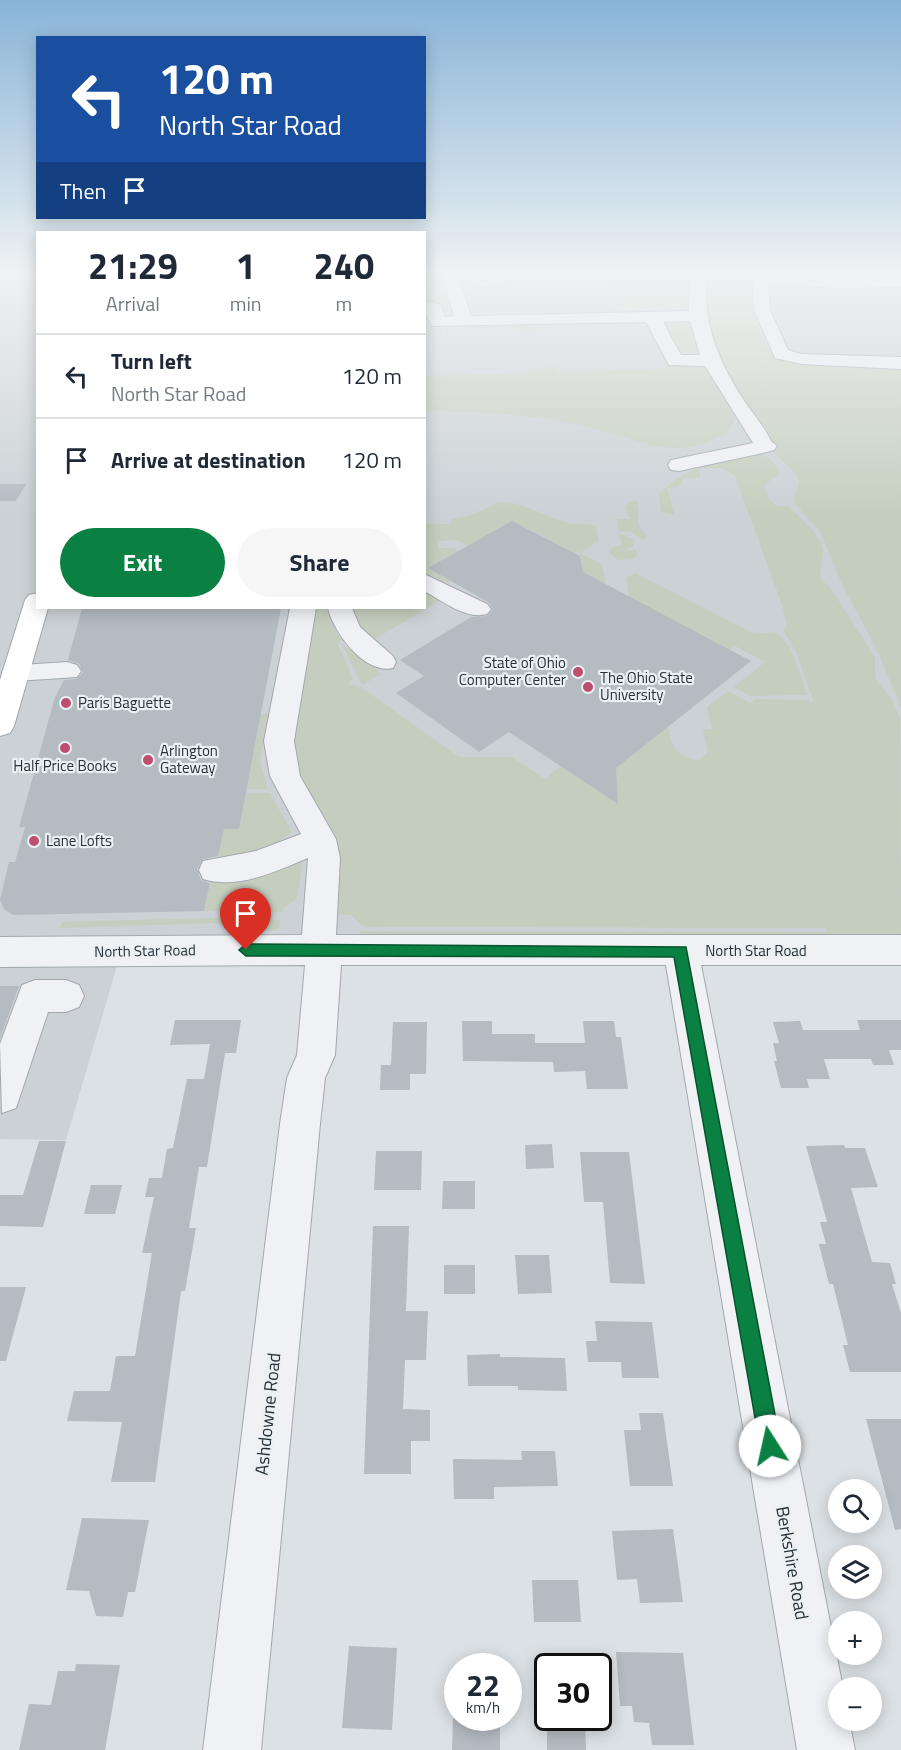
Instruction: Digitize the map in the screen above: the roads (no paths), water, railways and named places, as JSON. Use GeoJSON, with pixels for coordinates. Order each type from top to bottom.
{"type":"FeatureCollection","features":[{"type":"Feature","properties":{"kind":"main road"},"geometry":{"type":"LineString","coordinates":[[0,726],[36,607]]}},
{"type":"Feature","properties":{"kind":"street"},"geometry":{"type":"LineString","coordinates":[[671,353],[675,361],[711,360]]}},
{"type":"Feature","properties":{"kind":"street"},"geometry":{"type":"LineString","coordinates":[[678,461],[761,439],[711,360],[709,353]]}},
{"type":"Feature","properties":{"kind":"street"},"geometry":{"type":"LineString","coordinates":[[780,353],[801,359],[901,363]]}},
{"type":"Feature","properties":{"kind":"street"},"geometry":{"type":"LineString","coordinates":[[426,583],[478,609]]}},
{"type":"Feature","properties":{"kind":"street"},"geometry":{"type":"LineString","coordinates":[[215,870],[234,870],[253,866],[320,839],[294,794],[280,757],[279,677],[303,609]]}},
{"type":"Feature","properties":{"kind":"street"},"geometry":{"type":"LineString","coordinates":[[340,609],[348,630],[383,662]]}},
{"type":"Feature","properties":{"kind":"street"},"geometry":{"type":"LineString","coordinates":[[16,672],[67,671]]}},
{"type":"Feature","properties":{"kind":"street","name":"Ashdowne Road"},"geometry":{"type":"LineString","coordinates":[[232,1750],[306,1078],[295,1060],[300,1008],[318,951],[325,878],[320,839]]}},
{"type":"Feature","properties":{"kind":"street","name":"North Star Road"},"geometry":{"type":"LineString","coordinates":[[0,952],[901,950]]}},
{"type":"Feature","properties":{"kind":"street","name":"Berkshire Road"},"geometry":{"type":"LineString","coordinates":[[681,951],[826,1750]]}},
{"type":"Feature","properties":{"kind":"street"},"geometry":{"type":"LineString","coordinates":[[2,1095],[35,996],[66,996]]}},
{"type":"Feature","properties":{"kind":"place","name":"State of Ohio Computer Center"},"geometry":{"type":"Point","coordinates":[578,672]}},
{"type":"Feature","properties":{"kind":"place","name":"The Ohio State University"},"geometry":{"type":"Point","coordinates":[588,687]}},
{"type":"Feature","properties":{"kind":"place","name":"Paris Baguette"},"geometry":{"type":"Point","coordinates":[66,703]}},
{"type":"Feature","properties":{"kind":"place","name":"Half Price Books"},"geometry":{"type":"Point","coordinates":[65,748]}},
{"type":"Feature","properties":{"kind":"place","name":"Arlington Gateway"},"geometry":{"type":"Point","coordinates":[148,760]}},
{"type":"Feature","properties":{"kind":"place","name":"Lane Lofts"},"geometry":{"type":"Point","coordinates":[34,841]}}]}
